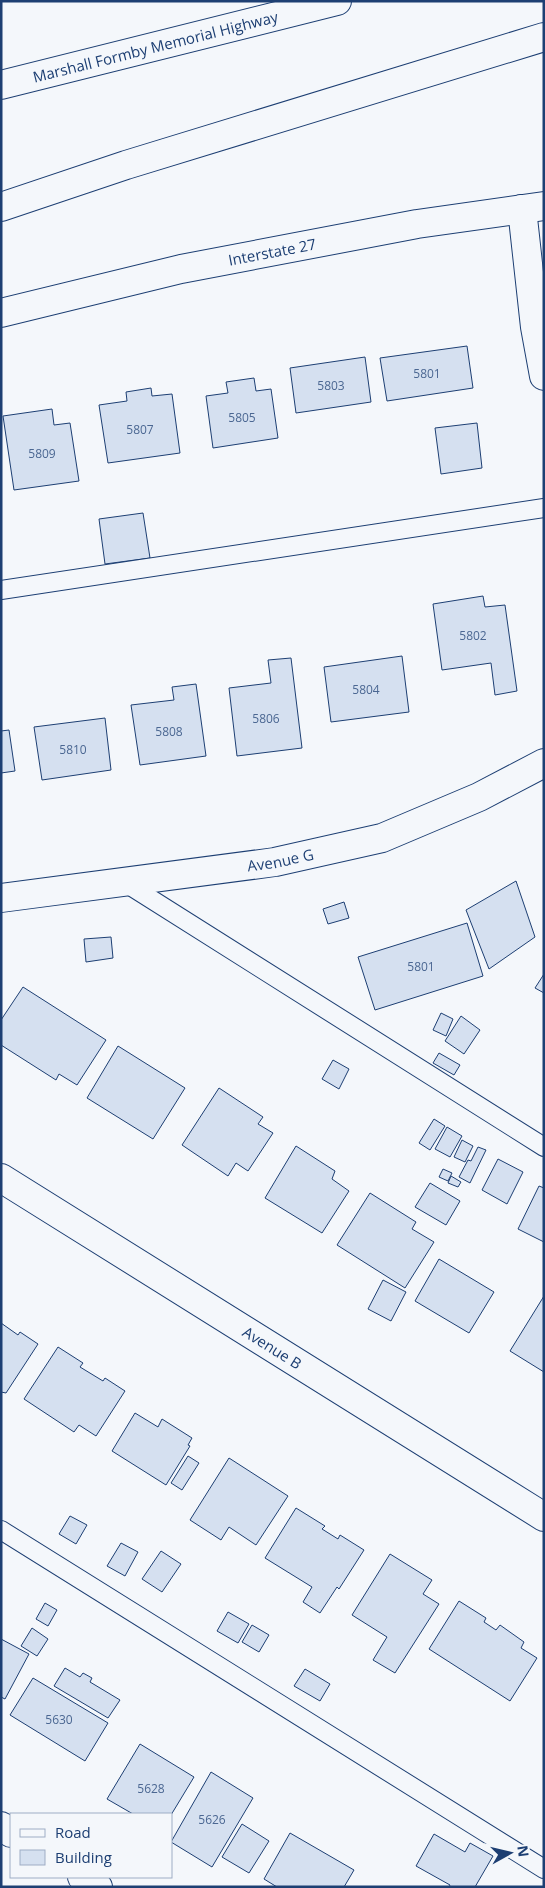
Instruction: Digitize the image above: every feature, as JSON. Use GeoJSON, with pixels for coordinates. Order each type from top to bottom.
{"type":"FeatureCollection","features":[{"type":"Feature","properties":{"kind":"main road","name":"Marshall Formby Memorial Highway"},"geometry":{"type":"LineString","coordinates":[[1,85],[337,1]]}},
{"type":"Feature","properties":{"kind":"main road"},"geometry":{"type":"LineString","coordinates":[[1,207],[126,164],[544,37]]}},
{"type":"Feature","properties":{"kind":"main road"},"geometry":{"type":"LineString","coordinates":[[533,208],[535,327],[544,376]]}},
{"type":"Feature","properties":{"kind":"main road","name":"Interstate 27"},"geometry":{"type":"LineString","coordinates":[[1,312],[181,269],[417,224],[533,208]]}},
{"type":"Feature","properties":{"kind":"main road","name":"Avenue G"},"geometry":{"type":"LineString","coordinates":[[1,898],[275,862],[382,838],[479,797],[544,763]]}},
{"type":"Feature","properties":{"kind":"main road","name":"Avenue B"},"geometry":{"type":"LineString","coordinates":[[1,1178],[544,1517]]}},
{"type":"Feature","properties":{"kind":"main road"},"geometry":{"type":"LineString","coordinates":[[84,1878],[98,1887]]}},
{"type":"Feature","properties":{"kind":"lane"},"geometry":{"type":"LineString","coordinates":[[1,590],[544,508]]}},
{"type":"Feature","properties":{"kind":"lane"},"geometry":{"type":"LineString","coordinates":[[124,882],[544,1147]]}},
{"type":"Feature","properties":{"kind":"lane"},"geometry":{"type":"LineString","coordinates":[[1,1530],[544,1869]]}},
{"type":"Feature","properties":{"kind":"building"},"geometry":{"type":"Polygon","coordinates":[[[467,346],[473,388],[387,401],[380,358],[467,346]]]}},
{"type":"Feature","properties":{"kind":"building"},"geometry":{"type":"Polygon","coordinates":[[[365,357],[371,402],[296,413],[290,368],[365,357]]]}},
{"type":"Feature","properties":{"kind":"building"},"geometry":{"type":"Polygon","coordinates":[[[254,378],[256,391],[271,389],[278,438],[213,448],[206,396],[228,393],[226,382],[254,378]]]}},
{"type":"Feature","properties":{"kind":"building"},"geometry":{"type":"Polygon","coordinates":[[[151,388],[152,396],[172,394],[180,453],[108,463],[99,405],[127,401],[126,392],[151,388]]]}},
{"type":"Feature","properties":{"kind":"building"},"geometry":{"type":"Polygon","coordinates":[[[52,409],[54,425],[70,423],[79,481],[14,490],[3,416],[52,409]]]}},
{"type":"Feature","properties":{"kind":"building"},"geometry":{"type":"Polygon","coordinates":[[[477,423],[482,468],[441,474],[435,428],[477,423]]]}},
{"type":"Feature","properties":{"kind":"building"},"geometry":{"type":"Polygon","coordinates":[[[143,513],[150,558],[105,564],[99,519],[143,513]]]}},
{"type":"Feature","properties":{"kind":"building"},"geometry":{"type":"Polygon","coordinates":[[[483,596],[485,607],[505,605],[517,691],[495,695],[491,663],[442,670],[433,604],[483,596]]]}},
{"type":"Feature","properties":{"kind":"building"},"geometry":{"type":"Polygon","coordinates":[[[402,656],[409,712],[331,722],[324,667],[402,656]]]}},
{"type":"Feature","properties":{"kind":"building"},"geometry":{"type":"Polygon","coordinates":[[[291,658],[302,748],[237,756],[229,688],[271,683],[268,660],[291,658]]]}},
{"type":"Feature","properties":{"kind":"building"},"geometry":{"type":"Polygon","coordinates":[[[196,684],[206,756],[140,765],[131,705],[174,700],[172,687],[196,684]]]}},
{"type":"Feature","properties":{"kind":"building"},"geometry":{"type":"Polygon","coordinates":[[[105,718],[111,770],[42,780],[34,727],[105,718]]]}},
{"type":"Feature","properties":{"kind":"building"},"geometry":{"type":"Polygon","coordinates":[[[9,730],[15,771],[1,773],[1,731],[9,730]]]}},
{"type":"Feature","properties":{"kind":"building"},"geometry":{"type":"Polygon","coordinates":[[[516,881],[535,937],[489,969],[466,910],[516,881]]]}},
{"type":"Feature","properties":{"kind":"building"},"geometry":{"type":"Polygon","coordinates":[[[344,902],[349,918],[328,924],[323,909],[344,902]]]}},
{"type":"Feature","properties":{"kind":"building"},"geometry":{"type":"Polygon","coordinates":[[[467,923],[483,976],[375,1010],[358,957],[467,923]]]}},
{"type":"Feature","properties":{"kind":"building"},"geometry":{"type":"Polygon","coordinates":[[[111,937],[113,958],[86,962],[84,939],[111,937]]]}},
{"type":"Feature","properties":{"kind":"building"},"geometry":{"type":"Polygon","coordinates":[[[544,974],[544,993],[535,988],[544,974]]]}},
{"type":"Feature","properties":{"kind":"building"},"geometry":{"type":"Polygon","coordinates":[[[23,987],[106,1040],[77,1085],[59,1074],[56,1080],[1,1045],[1,1020],[23,987]]]}},
{"type":"Feature","properties":{"kind":"building"},"geometry":{"type":"Polygon","coordinates":[[[441,1013],[453,1019],[446,1036],[433,1030],[441,1013]]]}},
{"type":"Feature","properties":{"kind":"building"},"geometry":{"type":"Polygon","coordinates":[[[461,1016],[480,1030],[464,1054],[445,1041],[461,1016]]]}},
{"type":"Feature","properties":{"kind":"building"},"geometry":{"type":"Polygon","coordinates":[[[118,1046],[185,1088],[153,1139],[87,1098],[118,1046]]]}},
{"type":"Feature","properties":{"kind":"building"},"geometry":{"type":"Polygon","coordinates":[[[439,1053],[460,1065],[454,1075],[433,1063],[439,1053]]]}},
{"type":"Feature","properties":{"kind":"building"},"geometry":{"type":"Polygon","coordinates":[[[333,1060],[349,1069],[339,1089],[322,1079],[333,1060]]]}},
{"type":"Feature","properties":{"kind":"building"},"geometry":{"type":"Polygon","coordinates":[[[219,1088],[263,1117],[258,1124],[273,1133],[248,1171],[236,1163],[228,1176],[182,1145],[219,1088]]]}},
{"type":"Feature","properties":{"kind":"building"},"geometry":{"type":"Polygon","coordinates":[[[434,1119],[445,1126],[430,1150],[419,1143],[434,1119]]]}},
{"type":"Feature","properties":{"kind":"building"},"geometry":{"type":"Polygon","coordinates":[[[447,1127],[462,1136],[450,1157],[435,1149],[447,1127]]]}},
{"type":"Feature","properties":{"kind":"building"},"geometry":{"type":"Polygon","coordinates":[[[462,1140],[473,1146],[465,1162],[454,1157],[462,1140]]]}},
{"type":"Feature","properties":{"kind":"building"},"geometry":{"type":"Polygon","coordinates":[[[296,1146],[335,1171],[332,1179],[349,1191],[322,1233],[265,1198],[296,1146]]]}},
{"type":"Feature","properties":{"kind":"building"},"geometry":{"type":"Polygon","coordinates":[[[478,1147],[486,1150],[470,1183],[459,1177],[468,1160],[471,1161],[478,1147]]]}},
{"type":"Feature","properties":{"kind":"building"},"geometry":{"type":"Polygon","coordinates":[[[498,1159],[523,1172],[507,1204],[482,1190],[498,1159]]]}},
{"type":"Feature","properties":{"kind":"building"},"geometry":{"type":"Polygon","coordinates":[[[443,1169],[452,1173],[448,1181],[439,1177],[443,1169]]]}},
{"type":"Feature","properties":{"kind":"building"},"geometry":{"type":"Polygon","coordinates":[[[451,1176],[461,1182],[458,1187],[448,1183],[451,1176]]]}},
{"type":"Feature","properties":{"kind":"building"},"geometry":{"type":"Polygon","coordinates":[[[430,1183],[460,1201],[446,1225],[415,1207],[430,1183]]]}},
{"type":"Feature","properties":{"kind":"building"},"geometry":{"type":"Polygon","coordinates":[[[539,1186],[544,1188],[544,1242],[518,1229],[539,1186]]]}},
{"type":"Feature","properties":{"kind":"building"},"geometry":{"type":"Polygon","coordinates":[[[370,1193],[416,1222],[412,1229],[434,1242],[405,1288],[337,1245],[370,1193]]]}},
{"type":"Feature","properties":{"kind":"building"},"geometry":{"type":"Polygon","coordinates":[[[439,1259],[494,1292],[469,1333],[415,1301],[439,1259]]]}},
{"type":"Feature","properties":{"kind":"building"},"geometry":{"type":"Polygon","coordinates":[[[383,1280],[406,1292],[391,1321],[368,1309],[383,1280]]]}},
{"type":"Feature","properties":{"kind":"building"},"geometry":{"type":"Polygon","coordinates":[[[544,1296],[544,1372],[510,1351],[544,1296]]]}},
{"type":"Feature","properties":{"kind":"building"},"geometry":{"type":"Polygon","coordinates":[[[1,1323],[18,1335],[20,1332],[38,1344],[6,1393],[1,1392],[1,1323]]]}},
{"type":"Feature","properties":{"kind":"building"},"geometry":{"type":"Polygon","coordinates":[[[58,1347],[83,1363],[80,1367],[103,1381],[105,1378],[125,1391],[96,1436],[79,1425],[74,1432],[24,1399],[58,1347]]]}},
{"type":"Feature","properties":{"kind":"building"},"geometry":{"type":"Polygon","coordinates":[[[135,1413],[158,1427],[162,1419],[192,1438],[188,1445],[190,1446],[166,1485],[112,1451],[135,1413]]]}},
{"type":"Feature","properties":{"kind":"building"},"geometry":{"type":"Polygon","coordinates":[[[188,1456],[199,1463],[182,1490],[171,1483],[188,1456]]]}},
{"type":"Feature","properties":{"kind":"building"},"geometry":{"type":"Polygon","coordinates":[[[229,1458],[288,1496],[256,1545],[229,1527],[221,1540],[190,1520],[229,1458]]]}},
{"type":"Feature","properties":{"kind":"building"},"geometry":{"type":"Polygon","coordinates":[[[296,1508],[325,1526],[322,1529],[338,1539],[340,1535],[364,1550],[339,1589],[337,1587],[320,1613],[303,1602],[312,1587],[265,1558],[296,1508]]]}},
{"type":"Feature","properties":{"kind":"building"},"geometry":{"type":"Polygon","coordinates":[[[70,1516],[87,1525],[76,1544],[59,1534],[70,1516]]]}},
{"type":"Feature","properties":{"kind":"building"},"geometry":{"type":"Polygon","coordinates":[[[121,1543],[138,1552],[125,1576],[107,1566],[121,1543]]]}},
{"type":"Feature","properties":{"kind":"building"},"geometry":{"type":"Polygon","coordinates":[[[161,1551],[181,1564],[162,1592],[142,1579],[161,1551]]]}},
{"type":"Feature","properties":{"kind":"building"},"geometry":{"type":"Polygon","coordinates":[[[390,1554],[432,1580],[423,1594],[439,1604],[395,1673],[373,1660],[387,1637],[352,1615],[390,1554]]]}},
{"type":"Feature","properties":{"kind":"building"},"geometry":{"type":"Polygon","coordinates":[[[459,1601],[486,1618],[484,1622],[496,1630],[500,1625],[524,1642],[521,1648],[537,1658],[510,1701],[429,1649],[459,1601]]]}},
{"type":"Feature","properties":{"kind":"building"},"geometry":{"type":"Polygon","coordinates":[[[45,1603],[57,1610],[48,1626],[36,1619],[45,1603]]]}},
{"type":"Feature","properties":{"kind":"building"},"geometry":{"type":"Polygon","coordinates":[[[228,1612],[249,1624],[238,1643],[217,1631],[228,1612]]]}},
{"type":"Feature","properties":{"kind":"building"},"geometry":{"type":"Polygon","coordinates":[[[252,1625],[269,1635],[259,1652],[242,1642],[252,1625]]]}},
{"type":"Feature","properties":{"kind":"building"},"geometry":{"type":"Polygon","coordinates":[[[32,1628],[48,1639],[37,1656],[21,1646],[32,1628]]]}},
{"type":"Feature","properties":{"kind":"building"},"geometry":{"type":"Polygon","coordinates":[[[1,1639],[29,1654],[5,1699],[1,1697],[1,1639]]]}},
{"type":"Feature","properties":{"kind":"building"},"geometry":{"type":"Polygon","coordinates":[[[65,1668],[80,1677],[83,1673],[92,1678],[90,1682],[120,1700],[108,1718],[54,1686],[65,1668]]]}},
{"type":"Feature","properties":{"kind":"building"},"geometry":{"type":"Polygon","coordinates":[[[305,1669],[330,1684],[320,1701],[294,1686],[305,1669]]]}},
{"type":"Feature","properties":{"kind":"building"},"geometry":{"type":"Polygon","coordinates":[[[33,1678],[108,1723],[85,1761],[10,1715],[33,1678]]]}},
{"type":"Feature","properties":{"kind":"building"},"geometry":{"type":"Polygon","coordinates":[[[140,1744],[194,1777],[172,1813],[131,1813],[107,1799],[140,1744]]]}},
{"type":"Feature","properties":{"kind":"building"},"geometry":{"type":"Polygon","coordinates":[[[211,1772],[253,1798],[212,1867],[172,1843],[211,1772]]]}},
{"type":"Feature","properties":{"kind":"building"},"geometry":{"type":"Polygon","coordinates":[[[242,1824],[269,1841],[249,1873],[222,1857],[242,1824]]]}},
{"type":"Feature","properties":{"kind":"building"},"geometry":{"type":"Polygon","coordinates":[[[290,1833],[354,1870],[344,1887],[277,1887],[264,1879],[290,1833]]]}},
{"type":"Feature","properties":{"kind":"building"},"geometry":{"type":"Polygon","coordinates":[[[434,1834],[465,1852],[470,1843],[493,1856],[475,1887],[449,1887],[450,1885],[416,1866],[434,1834]]]}}]}
